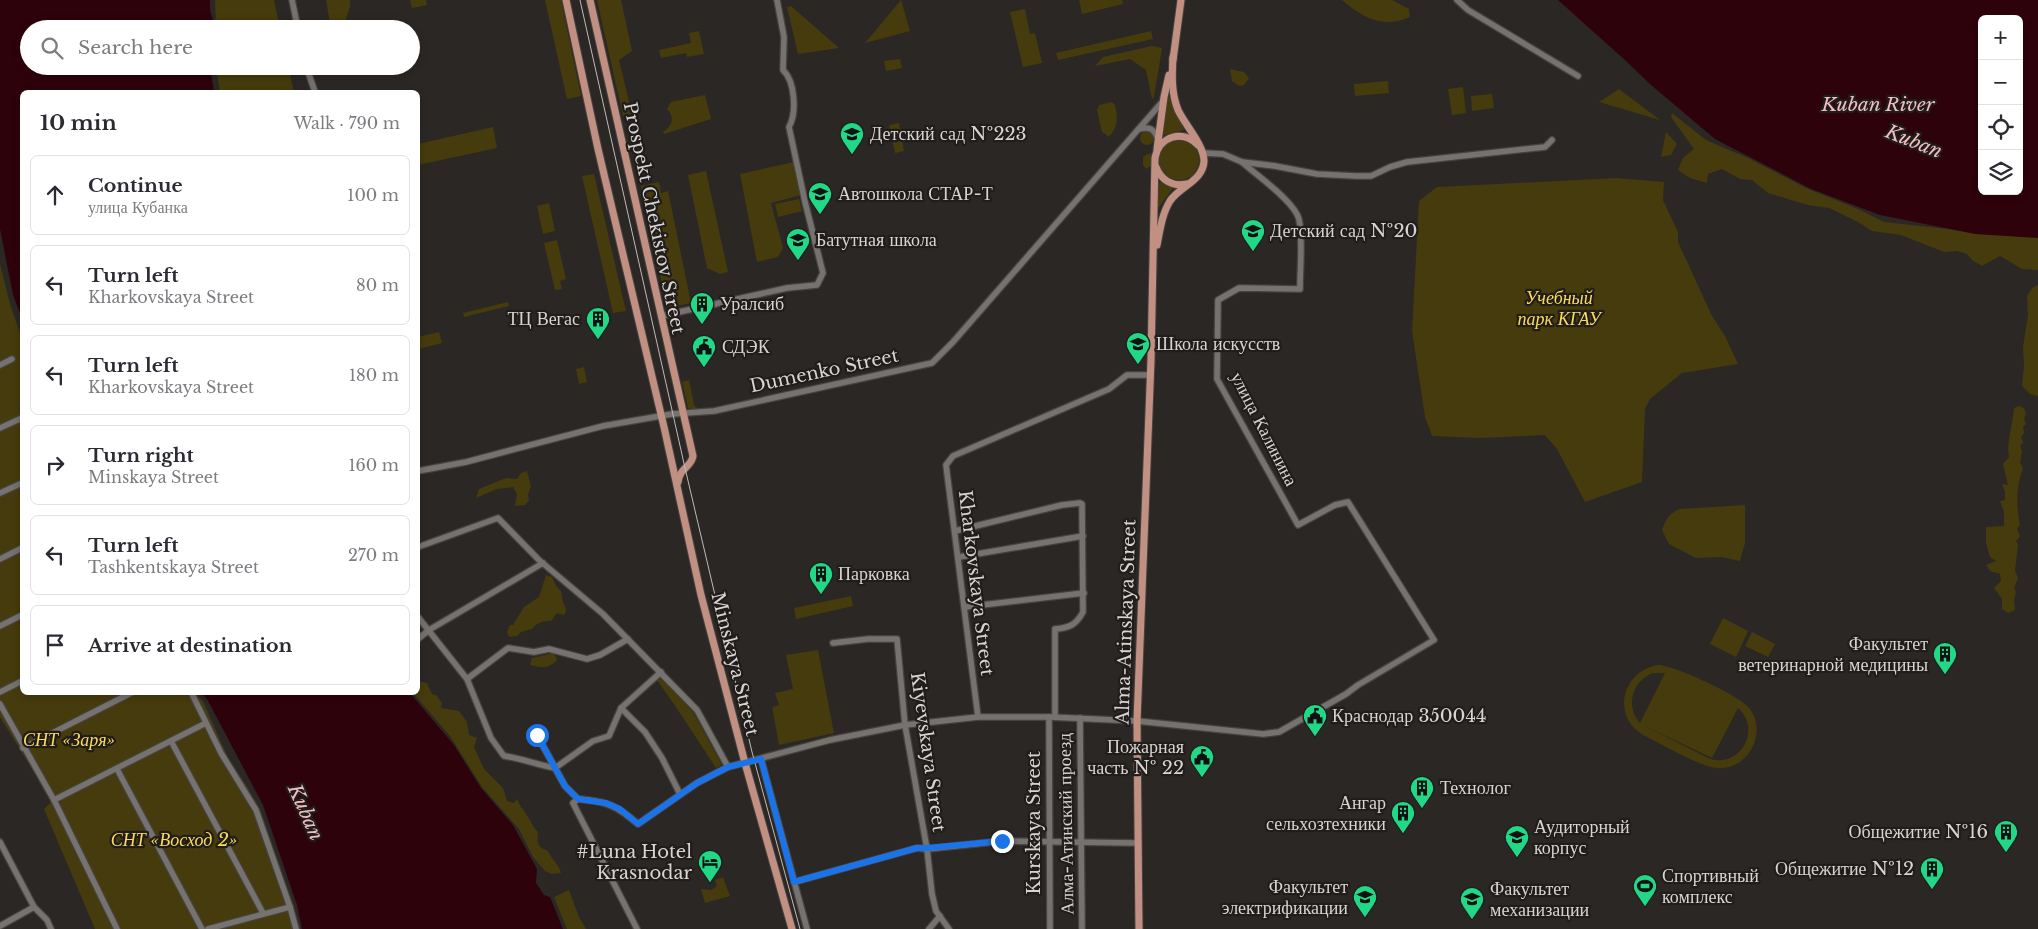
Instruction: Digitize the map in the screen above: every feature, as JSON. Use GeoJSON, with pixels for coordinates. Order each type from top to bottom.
{"type":"FeatureCollection","features":[{"type":"Feature","properties":{"kind":"main road","name":"Prospekt Chekistov Street"},"geometry":{"type":"LineString","coordinates":[[566,0],[598,149],[678,492]]}},
{"type":"Feature","properties":{"kind":"main road","name":"Prospekt Chekistov Street"},"geometry":{"type":"LineString","coordinates":[[590,0],[693,456],[691,462],[680,473],[678,492]]}},
{"type":"Feature","properties":{"kind":"main road"},"geometry":{"type":"LineString","coordinates":[[1181,0],[1173,56],[1173,94],[1179,111],[1203,153]]}},
{"type":"Feature","properties":{"kind":"main road","name":"Alma-Atinskaya Street"},"geometry":{"type":"LineString","coordinates":[[1139,929],[1137,721],[1156,165],[1164,99],[1173,56]]}},
{"type":"Feature","properties":{"kind":"main road"},"geometry":{"type":"LineString","coordinates":[[1164,99],[1168,93],[1173,94]]}},
{"type":"Feature","properties":{"kind":"main road"},"geometry":{"type":"LineString","coordinates":[[1157,149],[1166,140],[1177,136],[1189,138],[1198,145]]}},
{"type":"Feature","properties":{"kind":"main road","name":"Alma-Atinskaya Street"},"geometry":{"type":"LineString","coordinates":[[1153,262],[1166,208],[1178,191],[1194,180],[1203,167],[1203,153]]}},
{"type":"Feature","properties":{"kind":"main road"},"geometry":{"type":"LineString","coordinates":[[1156,165],[1161,176],[1170,183],[1182,185],[1194,180]]}},
{"type":"Feature","properties":{"kind":"main road","name":"Prospekt Chekistov Street"},"geometry":{"type":"LineString","coordinates":[[669,449],[674,461],[685,468]]}},
{"type":"Feature","properties":{"kind":"main road","name":"Minskaya Street"},"geometry":{"type":"LineString","coordinates":[[678,492],[703,602],[745,763],[792,929]]}},
{"type":"Feature","properties":{"kind":"street"},"geometry":{"type":"LineString","coordinates":[[292,0],[296,20]]}},
{"type":"Feature","properties":{"kind":"street"},"geometry":{"type":"LineString","coordinates":[[661,316],[787,288],[817,285],[824,273],[805,202],[789,127],[795,110],[789,75],[783,70],[784,37],[777,0]]}},
{"type":"Feature","properties":{"kind":"street"},"geometry":{"type":"LineString","coordinates":[[1457,0],[1468,10],[1578,76]]}},
{"type":"Feature","properties":{"kind":"street"},"geometry":{"type":"LineString","coordinates":[[309,75],[314,90]]}},
{"type":"Feature","properties":{"kind":"street","name":"Dumenko Street"},"geometry":{"type":"LineString","coordinates":[[420,471],[466,462],[603,426],[714,411],[932,363],[954,342],[1164,99]]}},
{"type":"Feature","properties":{"kind":"street"},"geometry":{"type":"LineString","coordinates":[[1139,130],[1150,128],[1154,130],[1159,139]]}},
{"type":"Feature","properties":{"kind":"street"},"geometry":{"type":"LineString","coordinates":[[1203,153],[1223,154],[1242,162],[1316,174],[1371,176],[1390,167],[1407,162],[1545,147],[1552,140]]}},
{"type":"Feature","properties":{"kind":"street","name":"улица Калинина"},"geometry":{"type":"LineString","coordinates":[[1137,721],[1247,733],[1279,732],[1346,694],[1434,640],[1348,502],[1335,505],[1298,525],[1218,379],[1218,300],[1239,288],[1300,288],[1298,216],[1281,196],[1242,162]]}},
{"type":"Feature","properties":{"kind":"street"},"geometry":{"type":"LineString","coordinates":[[0,365],[12,359]]}},
{"type":"Feature","properties":{"kind":"street","name":"Kharkovskaya Street"},"geometry":{"type":"LineString","coordinates":[[978,717],[946,465],[953,456],[1110,389],[1127,376],[1150,375]]}},
{"type":"Feature","properties":{"kind":"street"},"geometry":{"type":"LineString","coordinates":[[0,428],[20,419]]}},
{"type":"Feature","properties":{"kind":"street"},"geometry":{"type":"LineString","coordinates":[[0,493],[20,484]]}},
{"type":"Feature","properties":{"kind":"street"},"geometry":{"type":"LineString","coordinates":[[955,531],[1062,505],[1081,503],[1084,593],[965,607]]}},
{"type":"Feature","properties":{"kind":"street"},"geometry":{"type":"LineString","coordinates":[[420,546],[498,518],[543,563],[603,614],[697,710],[728,767]]}},
{"type":"Feature","properties":{"kind":"street"},"geometry":{"type":"LineString","coordinates":[[959,557],[1083,536]]}},
{"type":"Feature","properties":{"kind":"street"},"geometry":{"type":"LineString","coordinates":[[0,559],[20,549]]}},
{"type":"Feature","properties":{"kind":"street"},"geometry":{"type":"LineString","coordinates":[[420,637],[429,630],[543,563]]}},
{"type":"Feature","properties":{"kind":"street","name":"Kurskaya Street"},"geometry":{"type":"LineString","coordinates":[[1050,929],[1048,842],[1055,629],[1067,628],[1077,622],[1083,612],[1084,593]]}},
{"type":"Feature","properties":{"kind":"street"},"geometry":{"type":"LineString","coordinates":[[0,626],[20,616]]}},
{"type":"Feature","properties":{"kind":"street"},"geometry":{"type":"LineString","coordinates":[[420,619],[467,679],[491,738],[504,756],[555,768],[593,740],[609,736],[622,708],[661,672]]}},
{"type":"Feature","properties":{"kind":"street"},"geometry":{"type":"LineString","coordinates":[[467,679],[508,648],[534,652],[549,649],[587,659],[628,639]]}},
{"type":"Feature","properties":{"kind":"street","name":"Kiyevskaya Street"},"geometry":{"type":"LineString","coordinates":[[833,642],[896,639],[906,724],[927,848],[932,894],[936,911],[949,929]]}},
{"type":"Feature","properties":{"kind":"street"},"geometry":{"type":"LineString","coordinates":[[0,692],[20,682]]}},
{"type":"Feature","properties":{"kind":"street"},"geometry":{"type":"LineString","coordinates":[[24,748],[127,695]]}},
{"type":"Feature","properties":{"kind":"street"},"geometry":{"type":"LineString","coordinates":[[192,695],[221,752],[256,810],[296,929]]}},
{"type":"Feature","properties":{"kind":"street"},"geometry":{"type":"LineString","coordinates":[[0,704],[54,800],[117,929]]}},
{"type":"Feature","properties":{"kind":"street"},"geometry":{"type":"LineString","coordinates":[[622,708],[645,732],[662,758],[680,794]]}},
{"type":"Feature","properties":{"kind":"street"},"geometry":{"type":"LineString","coordinates":[[537,735],[565,786],[578,799],[606,803],[620,809],[638,824],[697,783],[728,767],[830,740],[906,724],[978,717],[1052,717],[1137,721]]}},
{"type":"Feature","properties":{"kind":"street","name":"Алма-Атинский проезд"},"geometry":{"type":"LineString","coordinates":[[1080,718],[1082,929]]}},
{"type":"Feature","properties":{"kind":"street"},"geometry":{"type":"LineString","coordinates":[[54,800],[206,723]]}},
{"type":"Feature","properties":{"kind":"street"},"geometry":{"type":"LineString","coordinates":[[171,742],[263,914]]}},
{"type":"Feature","properties":{"kind":"street","name":"Minskaya Street"},"geometry":{"type":"LineString","coordinates":[[761,759],[807,929]]}},
{"type":"Feature","properties":{"kind":"street"},"geometry":{"type":"LineString","coordinates":[[117,768],[202,929]]}},
{"type":"Feature","properties":{"kind":"street"},"geometry":{"type":"LineString","coordinates":[[578,799],[573,803],[638,929]]}},
{"type":"Feature","properties":{"kind":"street"},"geometry":{"type":"LineString","coordinates":[[794,882],[917,848],[1002,841],[1137,842]]}},
{"type":"Feature","properties":{"kind":"street"},"geometry":{"type":"LineString","coordinates":[[0,842],[34,907],[47,920],[52,929]]}},
{"type":"Feature","properties":{"kind":"street"},"geometry":{"type":"LineString","coordinates":[[0,926],[34,907]]}},
{"type":"Feature","properties":{"kind":"street"},"geometry":{"type":"LineString","coordinates":[[208,929],[290,907]]}},
{"type":"Feature","properties":{"kind":"street"},"geometry":{"type":"LineString","coordinates":[[929,929],[940,916]]}},
{"type":"Feature","properties":{"kind":"green space"},"geometry":{"type":"Polygon","coordinates":[[[215,0],[274,0],[278,20],[216,20],[215,0]]]}},
{"type":"Feature","properties":{"kind":"green space"},"geometry":{"type":"Polygon","coordinates":[[[326,0],[350,0],[350,7],[345,20],[329,20],[326,0]]]}},
{"type":"Feature","properties":{"kind":"green space"},"geometry":{"type":"Polygon","coordinates":[[[410,0],[426,0],[427,5],[412,8],[410,0]]]}},
{"type":"Feature","properties":{"kind":"green space"},"geometry":{"type":"Polygon","coordinates":[[[545,0],[561,0],[581,96],[567,99],[545,0]]]}},
{"type":"Feature","properties":{"kind":"green space"},"geometry":{"type":"Polygon","coordinates":[[[597,0],[621,0],[632,51],[619,60],[632,114],[623,116],[597,0]]]}},
{"type":"Feature","properties":{"kind":"green space"},"geometry":{"type":"Polygon","coordinates":[[[901,0],[910,31],[865,43],[901,0]]]}},
{"type":"Feature","properties":{"kind":"green space"},"geometry":{"type":"Polygon","coordinates":[[[1079,0],[1122,0],[1123,4],[1082,14],[1079,0]]]}},
{"type":"Feature","properties":{"kind":"green space"},"geometry":{"type":"Polygon","coordinates":[[[1342,0],[1392,0],[1409,9],[1410,17],[1391,22],[1374,20],[1357,12],[1342,0]]]}},
{"type":"Feature","properties":{"kind":"green space"},"geometry":{"type":"Polygon","coordinates":[[[791,6],[839,48],[798,54],[787,7],[791,6]]]}},
{"type":"Feature","properties":{"kind":"green space"},"geometry":{"type":"Polygon","coordinates":[[[1025,9],[1030,34],[1035,33],[1042,63],[1023,67],[1010,12],[1025,9]]]}},
{"type":"Feature","properties":{"kind":"green space"},"geometry":{"type":"Polygon","coordinates":[[[699,31],[704,54],[687,57],[686,53],[661,58],[659,50],[691,43],[689,33],[699,31]]]}},
{"type":"Feature","properties":{"kind":"green space"},"geometry":{"type":"Polygon","coordinates":[[[1151,31],[1153,39],[1058,60],[1056,53],[1151,31]]]}},
{"type":"Feature","properties":{"kind":"green space"},"geometry":{"type":"Polygon","coordinates":[[[1152,46],[1162,48],[1154,97],[1152,99],[1146,70],[1130,59],[1095,66],[1103,57],[1152,46]]]}},
{"type":"Feature","properties":{"kind":"green space"},"geometry":{"type":"Polygon","coordinates":[[[900,59],[902,68],[886,71],[884,61],[900,59]]]}},
{"type":"Feature","properties":{"kind":"green space"},"geometry":{"type":"Polygon","coordinates":[[[1230,69],[1244,72],[1249,78],[1244,85],[1239,86],[1232,81],[1230,69]]]}},
{"type":"Feature","properties":{"kind":"green space"},"geometry":{"type":"Polygon","coordinates":[[[217,75],[290,75],[294,90],[220,90],[217,75]]]}},
{"type":"Feature","properties":{"kind":"green space"},"geometry":{"type":"Polygon","coordinates":[[[1388,81],[1389,93],[1355,96],[1354,84],[1388,81]]]}},
{"type":"Feature","properties":{"kind":"green space"},"geometry":{"type":"Polygon","coordinates":[[[1463,87],[1466,113],[1452,115],[1448,89],[1463,87]]]}},
{"type":"Feature","properties":{"kind":"green space"},"geometry":{"type":"Polygon","coordinates":[[[1619,89],[1660,120],[1599,102],[1619,89]]]}},
{"type":"Feature","properties":{"kind":"green space"},"geometry":{"type":"Polygon","coordinates":[[[1492,94],[1494,108],[1472,111],[1471,96],[1492,94]]]}},
{"type":"Feature","properties":{"kind":"green space"},"geometry":{"type":"Polygon","coordinates":[[[705,95],[711,119],[664,134],[663,132],[672,121],[670,112],[667,109],[671,102],[705,95]]]}},
{"type":"Feature","properties":{"kind":"green space"},"geometry":{"type":"Polygon","coordinates":[[[1168,97],[1184,130],[1164,135],[1162,133],[1168,97]]]}},
{"type":"Feature","properties":{"kind":"green space"},"geometry":{"type":"Polygon","coordinates":[[[1112,102],[1115,105],[1117,114],[1114,130],[1109,137],[1102,132],[1097,110],[1099,105],[1112,102]]]}},
{"type":"Feature","properties":{"kind":"green space"},"geometry":{"type":"Polygon","coordinates":[[[1672,113],[1706,140],[1748,158],[1806,188],[1858,209],[1884,222],[1957,230],[2038,235],[2038,270],[2022,269],[2000,256],[1982,266],[1972,260],[1967,254],[1957,251],[1944,252],[1901,235],[1872,231],[1829,208],[1808,205],[1768,193],[1752,180],[1740,179],[1722,169],[1708,174],[1707,183],[1690,178],[1678,170],[1683,158],[1694,149],[1671,117],[1672,113]]]}},
{"type":"Feature","properties":{"kind":"green space"},"geometry":{"type":"Polygon","coordinates":[[[899,123],[904,151],[895,153],[889,125],[899,123]]]}},
{"type":"Feature","properties":{"kind":"green space"},"geometry":{"type":"Polygon","coordinates":[[[493,127],[497,148],[420,165],[420,144],[493,127]]]}},
{"type":"Feature","properties":{"kind":"green space"},"geometry":{"type":"Polygon","coordinates":[[[1147,131],[1152,133],[1154,138],[1152,143],[1147,145],[1142,143],[1140,138],[1142,133],[1147,131]]]}},
{"type":"Feature","properties":{"kind":"green space"},"geometry":{"type":"Polygon","coordinates":[[[1666,132],[1677,144],[1671,155],[1661,157],[1666,132]]]}},
{"type":"Feature","properties":{"kind":"green space"},"geometry":{"type":"Polygon","coordinates":[[[1183,140],[1190,143],[1196,149],[1199,160],[1198,168],[1190,177],[1183,180],[1175,180],[1168,177],[1160,168],[1159,156],[1162,149],[1171,141],[1183,140]]]}},
{"type":"Feature","properties":{"kind":"green space"},"geometry":{"type":"Polygon","coordinates":[[[1151,154],[1151,166],[1146,169],[1143,165],[1143,157],[1151,154]]]}},
{"type":"Feature","properties":{"kind":"green space"},"geometry":{"type":"Polygon","coordinates":[[[794,162],[801,195],[771,203],[783,248],[778,257],[757,262],[740,174],[794,162]]]}},
{"type":"Feature","properties":{"kind":"green space"},"geometry":{"type":"Polygon","coordinates":[[[706,171],[728,272],[720,274],[707,268],[688,175],[706,171]]]}},
{"type":"Feature","properties":{"kind":"green space"},"geometry":{"type":"Polygon","coordinates":[[[594,174],[626,311],[613,313],[582,176],[594,174]]]}},
{"type":"Feature","properties":{"kind":"green space","name":"Учебный парк КГАУ"},"geometry":{"type":"Polygon","coordinates":[[[1616,178],[1664,182],[1663,200],[1678,232],[1678,242],[1712,316],[1725,336],[1738,364],[1682,373],[1650,399],[1645,409],[1642,482],[1585,502],[1557,449],[1545,435],[1480,438],[1432,436],[1425,417],[1412,331],[1419,201],[1437,187],[1616,178]]]}},
{"type":"Feature","properties":{"kind":"green space"},"geometry":{"type":"Polygon","coordinates":[[[659,182],[661,193],[668,191],[691,303],[667,308],[641,186],[659,182]]]}},
{"type":"Feature","properties":{"kind":"green space"},"geometry":{"type":"Polygon","coordinates":[[[1159,183],[1173,188],[1157,210],[1159,183]]]}},
{"type":"Feature","properties":{"kind":"green space"},"geometry":{"type":"Polygon","coordinates":[[[799,199],[802,211],[778,217],[775,204],[799,199]]]}},
{"type":"Feature","properties":{"kind":"green space"},"geometry":{"type":"Polygon","coordinates":[[[549,203],[555,231],[543,234],[537,206],[549,203]]]}},
{"type":"Feature","properties":{"kind":"green space"},"geometry":{"type":"Polygon","coordinates":[[[557,240],[566,279],[560,281],[562,289],[555,290],[544,243],[557,240]]]}},
{"type":"Feature","properties":{"kind":"green space","name":"СНТ «Восход 2»"},"geometry":{"type":"Polygon","coordinates":[[[0,264],[10,304],[20,332],[20,695],[197,695],[203,701],[229,760],[260,810],[293,909],[297,929],[95,929],[44,809],[51,802],[50,798],[0,717],[0,264]]]}},
{"type":"Feature","properties":{"kind":"green space"},"geometry":{"type":"Polygon","coordinates":[[[2038,285],[2038,396],[2030,394],[2022,386],[2023,347],[2028,315],[2027,296],[2032,288],[2038,285]]]}},
{"type":"Feature","properties":{"kind":"green space"},"geometry":{"type":"Polygon","coordinates":[[[508,302],[509,306],[464,317],[463,313],[508,302]]]}},
{"type":"Feature","properties":{"kind":"green space"},"geometry":{"type":"Polygon","coordinates":[[[439,332],[442,343],[420,348],[420,337],[439,332]]]}},
{"type":"Feature","properties":{"kind":"green space"},"geometry":{"type":"Polygon","coordinates":[[[584,367],[587,382],[579,384],[576,369],[584,367]]]}},
{"type":"Feature","properties":{"kind":"green space"},"geometry":{"type":"Polygon","coordinates":[[[689,380],[694,405],[697,408],[695,410],[688,408],[682,382],[689,380]]]}},
{"type":"Feature","properties":{"kind":"green space"},"geometry":{"type":"Polygon","coordinates":[[[2019,406],[2024,408],[2026,424],[2023,427],[2024,433],[2021,437],[2023,442],[2020,446],[2022,451],[2020,463],[2023,468],[2017,497],[2020,525],[2017,529],[2020,536],[2016,541],[2018,544],[2015,571],[2018,578],[2014,588],[2016,592],[2014,600],[2015,610],[2008,613],[2002,609],[2002,599],[1994,588],[2001,581],[2000,574],[1990,571],[1986,565],[1996,561],[1990,557],[1986,543],[1986,527],[2004,526],[2004,512],[2000,501],[2005,500],[2002,484],[2008,485],[2003,464],[2009,457],[2009,440],[2014,408],[2019,406]]]}},
{"type":"Feature","properties":{"kind":"green space"},"geometry":{"type":"Polygon","coordinates":[[[527,471],[531,486],[528,495],[529,500],[525,505],[515,506],[517,494],[513,487],[497,489],[476,498],[479,489],[506,478],[517,479],[521,473],[527,471]]]}},
{"type":"Feature","properties":{"kind":"green space"},"geometry":{"type":"Polygon","coordinates":[[[1745,505],[1745,543],[1740,561],[1721,557],[1696,558],[1669,544],[1662,530],[1668,517],[1680,509],[1745,505]]]}},
{"type":"Feature","properties":{"kind":"green space"},"geometry":{"type":"Polygon","coordinates":[[[546,575],[552,577],[556,586],[561,591],[566,610],[564,615],[557,613],[551,621],[540,622],[532,629],[521,632],[517,636],[509,637],[507,632],[510,625],[513,625],[524,607],[539,597],[546,575]]]}},
{"type":"Feature","properties":{"kind":"green space"},"geometry":{"type":"Polygon","coordinates":[[[851,596],[853,606],[796,619],[794,608],[851,596]]]}},
{"type":"Feature","properties":{"kind":"green space"},"geometry":{"type":"Polygon","coordinates":[[[1723,618],[1748,631],[1736,657],[1710,644],[1723,618]]]}},
{"type":"Feature","properties":{"kind":"green space"},"geometry":{"type":"Polygon","coordinates":[[[1752,632],[1775,644],[1768,657],[1745,646],[1752,632]]]}},
{"type":"Feature","properties":{"kind":"green space"},"geometry":{"type":"Polygon","coordinates":[[[818,650],[834,733],[779,745],[772,707],[779,705],[775,693],[793,689],[786,655],[818,650]]]}},
{"type":"Feature","properties":{"kind":"green space"},"geometry":{"type":"Polygon","coordinates":[[[554,653],[557,660],[551,665],[541,667],[530,665],[532,658],[554,653]]]}},
{"type":"Feature","properties":{"kind":"green space"},"geometry":{"type":"Polygon","coordinates":[[[1658,665],[1678,670],[1721,689],[1744,703],[1750,709],[1755,719],[1757,729],[1752,749],[1737,764],[1717,768],[1701,764],[1643,735],[1633,727],[1627,717],[1624,706],[1625,695],[1629,685],[1636,676],[1646,669],[1658,665]],[[1653,673],[1640,682],[1633,695],[1633,709],[1640,723],[1665,673],[1653,673]],[[1738,708],[1712,758],[1645,726],[1708,758],[1719,760],[1729,758],[1738,753],[1748,737],[1745,717],[1738,708]]]}},
{"type":"Feature","properties":{"kind":"green space"},"geometry":{"type":"Polygon","coordinates":[[[661,677],[693,712],[722,765],[716,768],[657,680],[661,677]]]}},
{"type":"Feature","properties":{"kind":"green space"},"geometry":{"type":"Polygon","coordinates":[[[420,681],[427,683],[432,694],[436,695],[442,703],[441,708],[459,711],[467,722],[469,735],[477,738],[474,747],[484,769],[503,788],[507,801],[514,803],[517,799],[538,832],[539,844],[548,851],[561,873],[551,874],[545,871],[533,857],[519,829],[482,787],[450,736],[415,695],[420,695],[420,681]]]}},
{"type":"Feature","properties":{"kind":"green space"},"geometry":{"type":"Polygon","coordinates":[[[723,877],[730,896],[705,903],[701,889],[711,890],[717,886],[715,880],[723,877]]]}},
{"type":"Feature","properties":{"kind":"green space"},"geometry":{"type":"Polygon","coordinates":[[[569,890],[579,917],[586,929],[567,929],[554,897],[569,890]]]}},
{"type":"Feature","properties":{"kind":"water"},"geometry":{"type":"Polygon","coordinates":[[[0,0],[210,0],[213,20],[20,20],[20,75],[211,75],[214,90],[20,90],[20,313],[13,295],[0,229],[0,0]]]}},
{"type":"Feature","properties":{"kind":"water","name":"Kuban River"},"geometry":{"type":"Polygon","coordinates":[[[1558,0],[2038,0],[2038,238],[1975,234],[1880,215],[1811,189],[1715,139],[1651,85],[1558,0]]]}},
{"type":"Feature","properties":{"kind":"water","name":"Kuban"},"geometry":{"type":"Polygon","coordinates":[[[203,695],[412,695],[454,745],[481,788],[513,825],[537,869],[536,883],[544,895],[550,897],[563,929],[302,929],[297,905],[263,805],[207,699],[203,695]]]}},
{"type":"Feature","properties":{"kind":"tram line"},"geometry":{"type":"LineString","coordinates":[[580,0],[685,468],[752,752],[800,929]]}},
{"type":"Feature","properties":{"kind":"place","name":"Детский сад №223"},"geometry":{"type":"Point","coordinates":[852,155]}},
{"type":"Feature","properties":{"kind":"place","name":"Автошкола СТАР-Т"},"geometry":{"type":"Point","coordinates":[820,215]}},
{"type":"Feature","properties":{"kind":"place","name":"Детский сад №20"},"geometry":{"type":"Point","coordinates":[1253,252]}},
{"type":"Feature","properties":{"kind":"place","name":"Батутная школа"},"geometry":{"type":"Point","coordinates":[798,261]}},
{"type":"Feature","properties":{"kind":"place","name":"Уралсиб"},"geometry":{"type":"Point","coordinates":[702,325]}},
{"type":"Feature","properties":{"kind":"place","name":"ТЦ Вегас"},"geometry":{"type":"Point","coordinates":[598,340]}},
{"type":"Feature","properties":{"kind":"place","name":"Школа искусств"},"geometry":{"type":"Point","coordinates":[1138,365]}},
{"type":"Feature","properties":{"kind":"place","name":"СДЭК"},"geometry":{"type":"Point","coordinates":[704,368]}},
{"type":"Feature","properties":{"kind":"place","name":"Парковка"},"geometry":{"type":"Point","coordinates":[821,595]}},
{"type":"Feature","properties":{"kind":"place","name":"Факультет ветеринарной медицины"},"geometry":{"type":"Point","coordinates":[1945,675]}},
{"type":"Feature","properties":{"kind":"place","name":"Краснодар 350044"},"geometry":{"type":"Point","coordinates":[1315,737]}},
{"type":"Feature","properties":{"kind":"place","name":"Пожарная часть № 22"},"geometry":{"type":"Point","coordinates":[1202,778]}},
{"type":"Feature","properties":{"kind":"place","name":"Технолог"},"geometry":{"type":"Point","coordinates":[1422,809]}},
{"type":"Feature","properties":{"kind":"place","name":"Ангар сельхозтехники"},"geometry":{"type":"Point","coordinates":[1403,834]}},
{"type":"Feature","properties":{"kind":"place","name":"Общежитие №16"},"geometry":{"type":"Point","coordinates":[2006,853]}},
{"type":"Feature","properties":{"kind":"place","name":"Аудиторный корпус"},"geometry":{"type":"Point","coordinates":[1517,858]}},
{"type":"Feature","properties":{"kind":"place","name":"#Luna Hotel Krasnodar"},"geometry":{"type":"Point","coordinates":[710,883]}},
{"type":"Feature","properties":{"kind":"place","name":"Общежитие №12"},"geometry":{"type":"Point","coordinates":[1932,890]}},
{"type":"Feature","properties":{"kind":"place","name":"Спортивный комплекс"},"geometry":{"type":"Point","coordinates":[1645,907]}},
{"type":"Feature","properties":{"kind":"place","name":"Факультет электрификации"},"geometry":{"type":"Point","coordinates":[1365,918]}},
{"type":"Feature","properties":{"kind":"place","name":"Факультет механизации"},"geometry":{"type":"Point","coordinates":[1472,920]}},
{"type":"Feature","properties":{"kind":"route"},"geometry":{"type":"LineString","coordinates":[[537,735],[565,786],[578,799],[606,803],[620,809],[638,824],[697,783],[728,767],[761,759],[794,882],[917,848],[1002,841]]}},
{"type":"Feature","properties":{"kind":"park label","name":"СНТ «Заря»"},"geometry":{"type":"Point","coordinates":[69,740]}}]}
